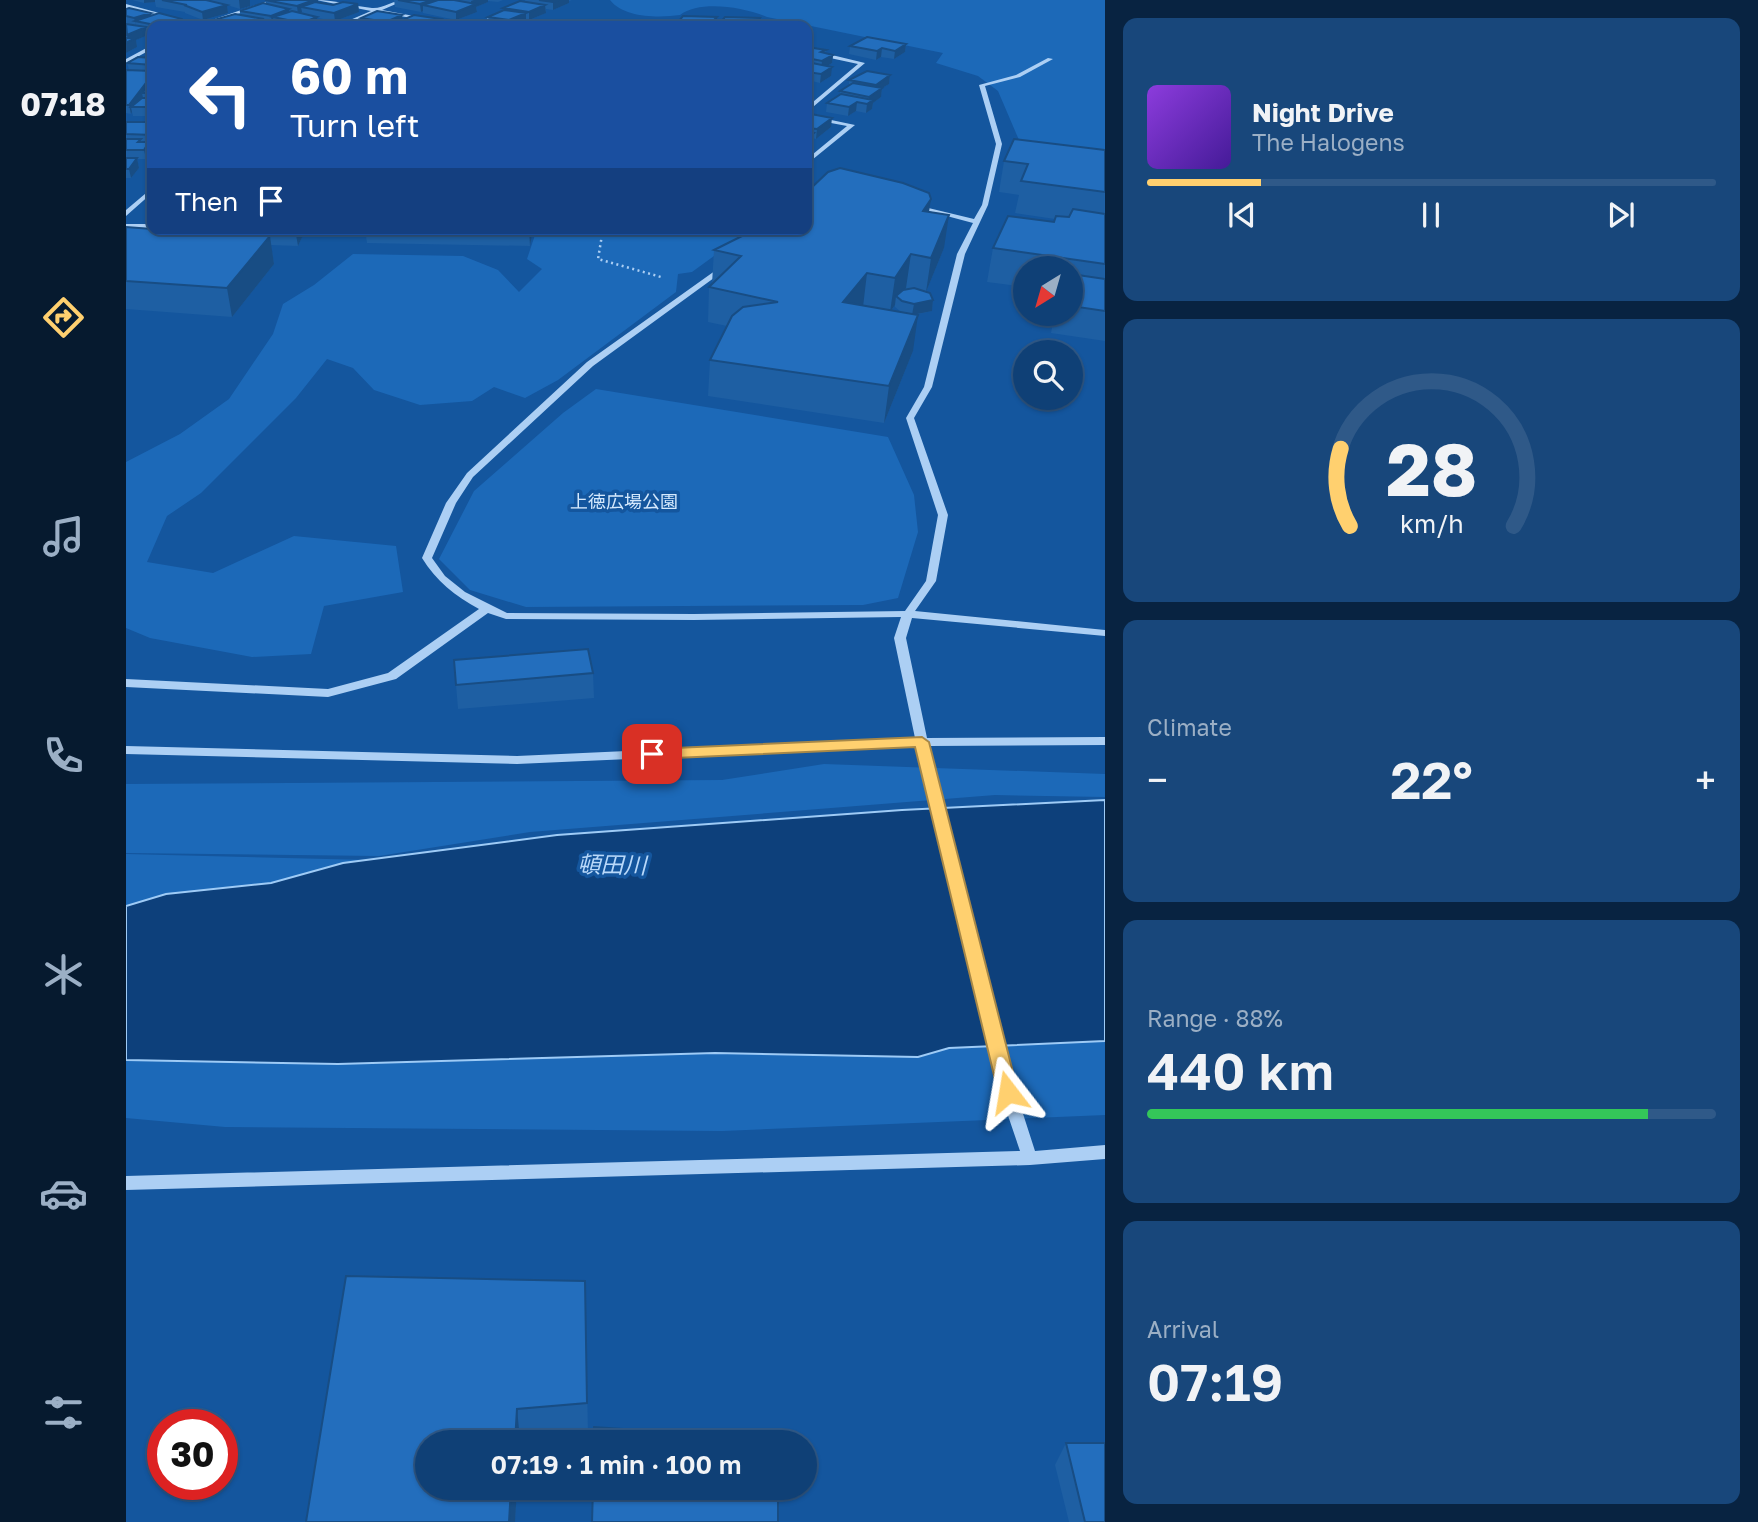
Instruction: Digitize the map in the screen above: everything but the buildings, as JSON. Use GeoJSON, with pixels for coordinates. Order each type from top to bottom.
{"type":"FeatureCollection","features":[{"type":"Feature","properties":{"kind":"street"},"geometry":{"type":"LineString","coordinates":[[215,21],[276,0]]}},
{"type":"Feature","properties":{"kind":"street"},"geometry":{"type":"LineString","coordinates":[[319,0],[434,21]]}},
{"type":"Feature","properties":{"kind":"street"},"geometry":{"type":"LineString","coordinates":[[350,21],[402,0]]}},
{"type":"Feature","properties":{"kind":"street"},"geometry":{"type":"LineString","coordinates":[[485,21],[533,0]]}},
{"type":"Feature","properties":{"kind":"street"},"geometry":{"type":"LineString","coordinates":[[128,8],[180,21]]}},
{"type":"Feature","properties":{"kind":"street"},"geometry":{"type":"LineString","coordinates":[[126,61],[147,50]]}},
{"type":"Feature","properties":{"kind":"street"},"geometry":{"type":"LineString","coordinates":[[812,52],[862,63],[812,106]]}},
{"type":"Feature","properties":{"kind":"street"},"geometry":{"type":"LineString","coordinates":[[1030,1157],[1008,1092],[922,742],[900,638],[908,614],[930,581],[943,515],[910,418],[928,387],[961,254],[985,205],[999,144],[982,85],[1018,76],[1050,59]]}},
{"type":"Feature","properties":{"kind":"street"},"geometry":{"type":"LineString","coordinates":[[812,118],[852,125],[812,158]]}},
{"type":"Feature","properties":{"kind":"street"},"geometry":{"type":"LineString","coordinates":[[126,214],[147,195]]}},
{"type":"Feature","properties":{"kind":"street"},"geometry":{"type":"LineString","coordinates":[[913,206],[977,222]]}},
{"type":"Feature","properties":{"kind":"street"},"geometry":{"type":"LineString","coordinates":[[126,226],[147,226]]}},
{"type":"Feature","properties":{"kind":"street"},"geometry":{"type":"LineString","coordinates":[[733,261],[590,364],[470,475],[451,503],[427,558],[436,576],[486,609],[506,615],[694,617],[908,614],[1105,633]]}},
{"type":"Feature","properties":{"kind":"street"},"geometry":{"type":"LineString","coordinates":[[126,683],[328,693],[392,676],[486,609]]}},
{"type":"Feature","properties":{"kind":"street"},"geometry":{"type":"LineString","coordinates":[[126,750],[517,760],[922,742],[1105,741]]}},
{"type":"Feature","properties":{"kind":"street"},"geometry":{"type":"LineString","coordinates":[[126,1183],[1030,1157],[1105,1152]]}},
{"type":"Feature","properties":{"kind":"path"},"geometry":{"type":"LineString","coordinates":[[602,235],[598,258],[695,287]]}},
{"type":"Feature","properties":{"kind":"green space"},"geometry":{"type":"Polygon","coordinates":[[[610,0],[1105,0],[1105,163],[1025,154],[998,91],[978,76],[936,63],[943,53],[812,26],[812,21],[787,21],[734,8],[710,6],[688,10],[680,15],[652,16],[633,13],[616,6],[610,0]]]}},
{"type":"Feature","properties":{"kind":"green space"},"geometry":{"type":"Polygon","coordinates":[[[535,235],[743,235],[692,272],[678,274],[676,292],[558,380],[525,398],[494,387],[472,401],[420,405],[374,390],[353,368],[327,359],[296,398],[201,493],[167,516],[147,562],[213,573],[294,536],[396,546],[403,592],[324,606],[311,654],[252,657],[150,638],[126,628],[126,462],[180,434],[229,399],[273,334],[283,304],[314,285],[353,254],[463,256],[498,270],[519,292],[542,269],[527,259],[535,235]]]}},
{"type":"Feature","properties":{"kind":"green space","name":"上徳広場公園"},"geometry":{"type":"Polygon","coordinates":[[[596,389],[888,437],[914,495],[918,532],[898,598],[863,605],[526,607],[470,590],[439,559],[474,491],[563,413],[596,389]]]}},
{"type":"Feature","properties":{"kind":"green space"},"geometry":{"type":"Polygon","coordinates":[[[824,764],[1105,774],[1105,797],[995,795],[530,832],[379,856],[126,853],[126,784],[722,780],[824,764]]]}},
{"type":"Feature","properties":{"kind":"green space"},"geometry":{"type":"Polygon","coordinates":[[[126,854],[369,860],[329,867],[271,883],[166,894],[126,906],[126,854]]]}},
{"type":"Feature","properties":{"kind":"green space"},"geometry":{"type":"Polygon","coordinates":[[[1105,1041],[1105,1115],[722,1131],[225,1127],[126,1118],[126,1060],[338,1064],[715,1053],[918,1057],[949,1048],[1105,1041]]]}},
{"type":"Feature","properties":{"kind":"water","name":"頓田川"},"geometry":{"type":"Polygon","coordinates":[[[1105,800],[1105,1041],[949,1048],[918,1057],[715,1053],[338,1064],[126,1060],[126,906],[166,894],[271,883],[343,863],[557,835],[902,810],[1105,800]]]}},
{"type":"Feature","properties":{"kind":"route"},"geometry":{"type":"LineString","coordinates":[[652,754],[922,742],[1008,1092]]}}]}
